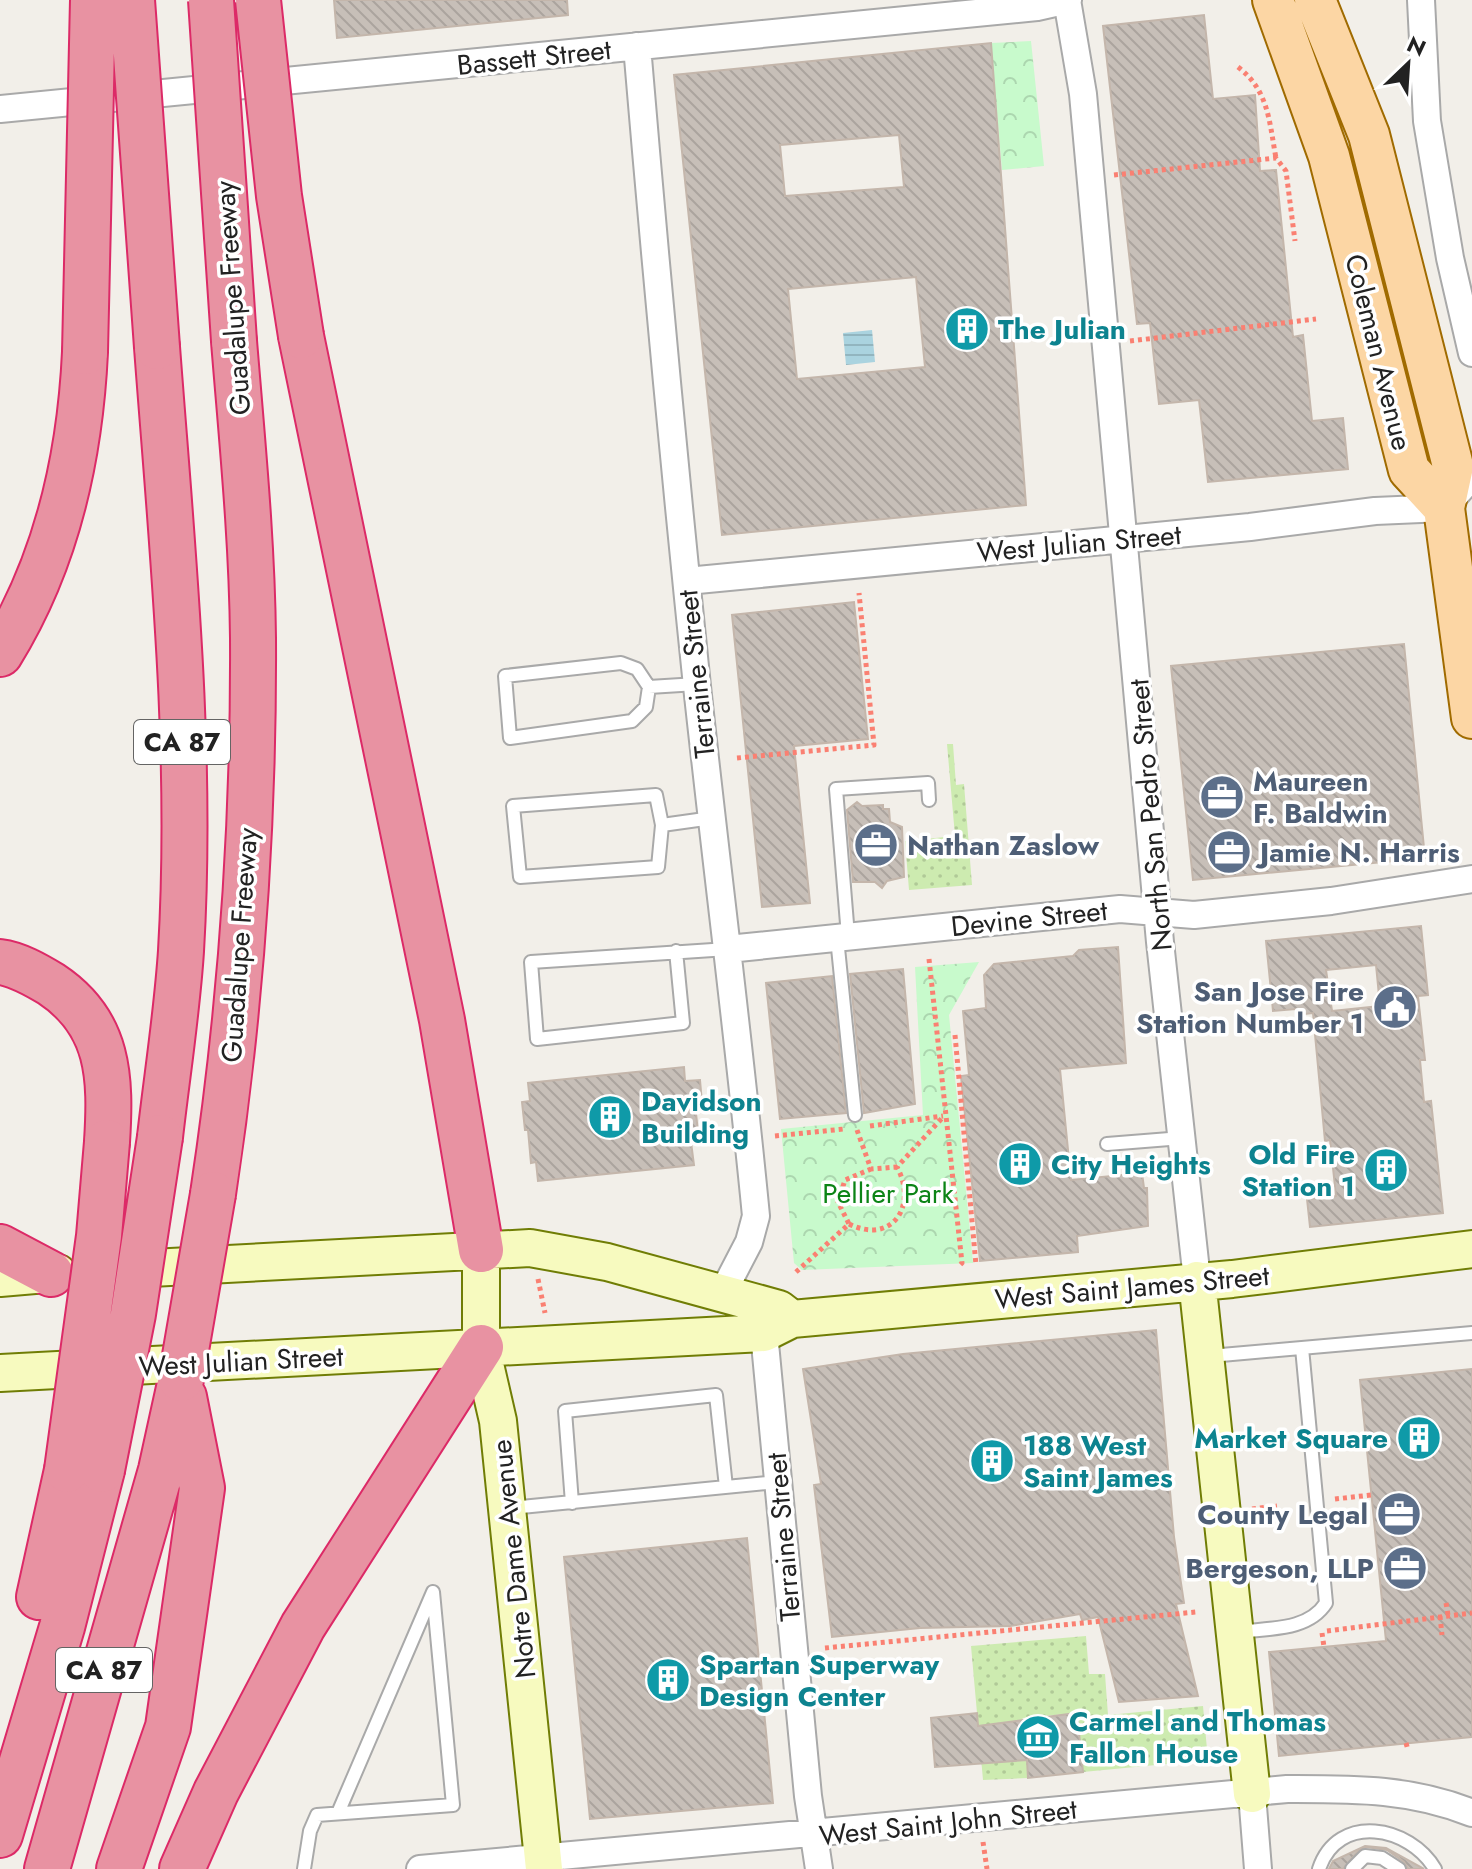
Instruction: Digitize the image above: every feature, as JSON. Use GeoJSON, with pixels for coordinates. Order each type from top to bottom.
{"type":"FeatureCollection","features":[{"type":"Feature","properties":{"kind":"highway"},"geometry":{"type":"LineString","coordinates":[[0,654],[16,627],[53,545],[71,476],[82,412],[93,0]]}},
{"type":"Feature","properties":{"kind":"highway","name":"Guadalupe Freeway"},"geometry":{"type":"LineString","coordinates":[[4,1822],[62,1627],[84,1470],[133,1314],[160,1137],[181,951],[183,773],[178,635],[132,0]]}},
{"type":"Feature","properties":{"kind":"highway","name":"Guadalupe Freeway"},"geometry":{"type":"LineString","coordinates":[[180,1470],[181,1379],[223,1131],[245,910],[252,746],[248,529],[211,0]]}},
{"type":"Feature","properties":{"kind":"highway"},"geometry":{"type":"LineString","coordinates":[[258,0],[275,166],[301,336],[442,1020],[481,1250]]}},
{"type":"Feature","properties":{"kind":"highway"},"geometry":{"type":"LineString","coordinates":[[0,962],[41,978],[67,995],[87,1016],[105,1063],[109,1090],[84,1470],[34,1617],[0,1737]]}},
{"type":"Feature","properties":{"kind":"highway"},"geometry":{"type":"LineString","coordinates":[[0,1247],[51,1274]]}},
{"type":"Feature","properties":{"kind":"highway"},"geometry":{"type":"LineString","coordinates":[[182,1869],[223,1780],[303,1626],[481,1347]]}},
{"type":"Feature","properties":{"kind":"highway"},"geometry":{"type":"LineString","coordinates":[[119,1869],[168,1727],[202,1488],[180,1470]]}},
{"type":"Feature","properties":{"kind":"highway","name":"CA 87"},"geometry":{"type":"LineString","coordinates":[[47,1869],[180,1470]]}},
{"type":"Feature","properties":{"kind":"highway"},"geometry":{"type":"LineString","coordinates":[[0,1763],[4,1822]]}},
{"type":"Feature","properties":{"kind":"main road","name":"Coleman Avenue"},"geometry":{"type":"LineString","coordinates":[[1273,0],[1304,79],[1333,171],[1409,470],[1458,506]]}},
{"type":"Feature","properties":{"kind":"main road","name":"Coleman Avenue"},"geometry":{"type":"LineString","coordinates":[[1315,0],[1369,135],[1453,466],[1458,506]]}},
{"type":"Feature","properties":{"kind":"main road"},"geometry":{"type":"LineString","coordinates":[[1458,506],[1472,718]]}},
{"type":"Feature","properties":{"kind":"main road","name":"West Saint James Street"},"geometry":{"type":"LineString","coordinates":[[481,1250],[530,1248],[607,1262],[779,1309],[778,1326]]}},
{"type":"Feature","properties":{"kind":"main road","name":"West Saint James Street"},"geometry":{"type":"LineString","coordinates":[[481,1347],[702,1338],[778,1326],[1472,1249]]}},
{"type":"Feature","properties":{"kind":"main road"},"geometry":{"type":"LineString","coordinates":[[0,1278],[481,1250]]}},
{"type":"Feature","properties":{"kind":"main road","name":"Notre Dame Avenue"},"geometry":{"type":"LineString","coordinates":[[481,1250],[481,1347],[498,1421],[544,1862]]}},
{"type":"Feature","properties":{"kind":"main road","name":"North San Pedro Street"},"geometry":{"type":"LineString","coordinates":[[1197,1280],[1252,1794]]}},
{"type":"Feature","properties":{"kind":"main road"},"geometry":{"type":"LineString","coordinates":[[702,1338],[722,1294]]}},
{"type":"Feature","properties":{"kind":"main road","name":"West Julian Street"},"geometry":{"type":"LineString","coordinates":[[0,1373],[481,1347]]}},
{"type":"Feature","properties":{"kind":"street","name":"Bassett Street"},"geometry":{"type":"LineString","coordinates":[[0,109],[1037,7],[1068,0]]}},
{"type":"Feature","properties":{"kind":"street","name":"North San Pedro Street"},"geometry":{"type":"LineString","coordinates":[[1068,0],[1083,94],[1158,912],[1197,1280]]}},
{"type":"Feature","properties":{"kind":"street"},"geometry":{"type":"LineString","coordinates":[[1421,0],[1427,121],[1450,258],[1472,353]]}},
{"type":"Feature","properties":{"kind":"street","name":"Terraine Street"},"geometry":{"type":"LineString","coordinates":[[637,46],[697,684],[756,1216],[749,1242],[722,1294]]}},
{"type":"Feature","properties":{"kind":"street"},"geometry":{"type":"LineString","coordinates":[[1458,506],[1472,476]]}},
{"type":"Feature","properties":{"kind":"street","name":"West Julian Street"},"geometry":{"type":"LineString","coordinates":[[687,581],[1375,511],[1458,506]]}},
{"type":"Feature","properties":{"kind":"street","name":"Devine Street"},"geometry":{"type":"LineString","coordinates":[[728,949],[1120,909],[1194,915],[1331,901],[1472,879]]}},
{"type":"Feature","properties":{"kind":"street","name":"Terraine Street"},"geometry":{"type":"LineString","coordinates":[[778,1326],[777,1482],[812,1835],[819,1869]]}},
{"type":"Feature","properties":{"kind":"street","name":"West Saint John Street"},"geometry":{"type":"LineString","coordinates":[[420,1869],[544,1862],[1252,1794],[1359,1787],[1411,1794],[1472,1813]]}},
{"type":"Feature","properties":{"kind":"street","name":"North San Pedro Street"},"geometry":{"type":"LineString","coordinates":[[1252,1794],[1258,1869]]}},
{"type":"Feature","properties":{"kind":"lane"},"geometry":{"type":"LineString","coordinates":[[621,663],[637,669],[649,687],[646,707],[632,721],[510,738],[505,676],[621,663]]}},
{"type":"Feature","properties":{"kind":"lane"},"geometry":{"type":"LineString","coordinates":[[649,687],[697,684]]}},
{"type":"Feature","properties":{"kind":"lane"},"geometry":{"type":"LineString","coordinates":[[856,1122],[842,937],[836,789],[928,783],[929,800]]}},
{"type":"Feature","properties":{"kind":"lane"},"geometry":{"type":"LineString","coordinates":[[656,795],[662,825],[658,867],[520,877],[513,806],[656,795]]}},
{"type":"Feature","properties":{"kind":"lane"},"geometry":{"type":"LineString","coordinates":[[662,825],[712,818]]}},
{"type":"Feature","properties":{"kind":"lane"},"geometry":{"type":"LineString","coordinates":[[676,951],[683,1023],[537,1039],[531,962],[676,951],[728,949]]}},
{"type":"Feature","properties":{"kind":"lane"},"geometry":{"type":"LineString","coordinates":[[1107,1144],[1182,1138]]}},
{"type":"Feature","properties":{"kind":"lane"},"geometry":{"type":"LineString","coordinates":[[1207,1356],[1472,1333]]}},
{"type":"Feature","properties":{"kind":"lane"},"geometry":{"type":"LineString","coordinates":[[1235,1632],[1304,1623],[1318,1614],[1326,1603],[1302,1348]]}},
{"type":"Feature","properties":{"kind":"lane"},"geometry":{"type":"LineString","coordinates":[[572,1503],[565,1411],[716,1395],[726,1487]]}},
{"type":"Feature","properties":{"kind":"lane"},"geometry":{"type":"LineString","coordinates":[[507,1508],[777,1482]]}},
{"type":"Feature","properties":{"kind":"lane"},"geometry":{"type":"LineString","coordinates":[[304,1869],[310,1831],[317,1815],[453,1805],[433,1592],[338,1813]]}},
{"type":"Feature","properties":{"kind":"lane"},"geometry":{"type":"LineString","coordinates":[[1319,1869],[1335,1845],[1346,1836],[1375,1830],[1406,1839],[1427,1856],[1435,1869]]}},
{"type":"Feature","properties":{"kind":"lane"},"geometry":{"type":"LineString","coordinates":[[1352,1869],[1365,1856],[1382,1858],[1399,1869]]}},
{"type":"Feature","properties":{"kind":"path"},"geometry":{"type":"LineString","coordinates":[[1238,67],[1257,81],[1264,100],[1276,158],[1286,171],[1295,241]]}},
{"type":"Feature","properties":{"kind":"path"},"geometry":{"type":"LineString","coordinates":[[1091,178],[1276,158]]}},
{"type":"Feature","properties":{"kind":"path"},"geometry":{"type":"LineString","coordinates":[[1107,344],[1316,319]]}},
{"type":"Feature","properties":{"kind":"path"},"geometry":{"type":"LineString","coordinates":[[737,758],[874,745],[859,593]]}},
{"type":"Feature","properties":{"kind":"path"},"geometry":{"type":"LineString","coordinates":[[929,959],[962,1263],[958,1267]]}},
{"type":"Feature","properties":{"kind":"path"},"geometry":{"type":"LineString","coordinates":[[955,1035],[976,1265]]}},
{"type":"Feature","properties":{"kind":"path"},"geometry":{"type":"LineString","coordinates":[[897,1167],[907,1185],[902,1211],[892,1223],[876,1231],[849,1224],[838,1202],[845,1180],[871,1169],[897,1167],[944,1116]]}},
{"type":"Feature","properties":{"kind":"path"},"geometry":{"type":"LineString","coordinates":[[856,1122],[871,1169]]}},
{"type":"Feature","properties":{"kind":"path"},"geometry":{"type":"LineString","coordinates":[[796,1272],[849,1224]]}},
{"type":"Feature","properties":{"kind":"path"},"geometry":{"type":"LineString","coordinates":[[537,1275],[545,1313]]}},
{"type":"Feature","properties":{"kind":"path"},"geometry":{"type":"LineString","coordinates":[[1335,1499],[1371,1495]]}},
{"type":"Feature","properties":{"kind":"path"},"geometry":{"type":"LineString","coordinates":[[1252,1509],[1277,1506]]}},
{"type":"Feature","properties":{"kind":"path"},"geometry":{"type":"LineString","coordinates":[[1446,1603],[1448,1615]]}},
{"type":"Feature","properties":{"kind":"path"},"geometry":{"type":"LineString","coordinates":[[825,1648],[1196,1612]]}},
{"type":"Feature","properties":{"kind":"path"},"geometry":{"type":"LineString","coordinates":[[1313,1636],[1335,1628],[1472,1613]]}},
{"type":"Feature","properties":{"kind":"path"},"geometry":{"type":"LineString","coordinates":[[1440,1616],[1442,1635]]}},
{"type":"Feature","properties":{"kind":"path"},"geometry":{"type":"LineString","coordinates":[[1322,1633],[1324,1647]]}},
{"type":"Feature","properties":{"kind":"path"},"geometry":{"type":"LineString","coordinates":[[983,1841],[987,1869]]}},
{"type":"Feature","properties":{"kind":"green space"},"geometry":{"type":"Polygon","coordinates":[[[1031,41],[1044,166],[1002,170],[991,43],[1031,41]]]}},
{"type":"Feature","properties":{"kind":"green space"},"geometry":{"type":"Polygon","coordinates":[[[947,744],[953,744],[956,785],[964,784],[972,885],[909,890],[905,841],[955,836],[947,744]]]}},
{"type":"Feature","properties":{"kind":"green space","name":"Pellier Park"},"geometry":{"type":"Polygon","coordinates":[[[979,962],[949,1015],[973,1263],[802,1270],[794,1263],[781,1129],[923,1115],[915,967],[979,962]]]}},
{"type":"Feature","properties":{"kind":"green space"},"geometry":{"type":"Polygon","coordinates":[[[1086,1636],[1089,1674],[1105,1674],[1108,1715],[1203,1706],[1208,1760],[1083,1772],[1076,1713],[1023,1718],[1000,1749],[1002,1762],[1027,1760],[1028,1778],[983,1780],[971,1646],[1086,1636]]]}},
{"type":"Feature","properties":{"kind":"water"},"geometry":{"type":"Polygon","coordinates":[[[872,330],[875,362],[846,365],[843,333],[872,330]]]}},
{"type":"Feature","properties":{"kind":"building"},"geometry":{"type":"Polygon","coordinates":[[[334,0],[567,0],[568,15],[337,38],[334,0]]]}},
{"type":"Feature","properties":{"kind":"building"},"geometry":{"type":"Polygon","coordinates":[[[1204,15],[1213,99],[1255,95],[1260,171],[1276,170],[1293,337],[1303,335],[1312,421],[1343,418],[1348,469],[1208,482],[1199,400],[1159,404],[1150,323],[1137,324],[1103,26],[1204,15]]]}},
{"type":"Feature","properties":{"kind":"building","name":"The Julian"},"geometry":{"type":"Polygon","coordinates":[[[991,43],[1026,505],[722,535],[674,75],[991,43]],[[899,135],[780,145],[785,196],[904,187],[899,135]],[[916,277],[788,289],[797,379],[925,367],[916,277]]]}},
{"type":"Feature","properties":{"kind":"building"},"geometry":{"type":"Polygon","coordinates":[[[854,602],[868,739],[794,746],[810,903],[762,907],[732,615],[854,602]]]}},
{"type":"Feature","properties":{"kind":"building"},"geometry":{"type":"Polygon","coordinates":[[[1404,644],[1425,858],[1193,880],[1171,666],[1404,644]]]}},
{"type":"Feature","properties":{"kind":"building","name":"Nathan Zaslow"},"geometry":{"type":"Polygon","coordinates":[[[857,802],[862,806],[883,805],[883,809],[889,809],[890,822],[902,827],[904,877],[887,881],[882,888],[875,882],[853,882],[847,810],[857,802]]]}},
{"type":"Feature","properties":{"kind":"building"},"geometry":{"type":"Polygon","coordinates":[[[1421,926],[1428,995],[1418,996],[1425,1060],[1420,1060],[1424,1102],[1431,1101],[1443,1213],[1310,1227],[1307,1199],[1336,1196],[1330,1140],[1325,1141],[1313,1013],[1296,1015],[1296,1009],[1273,1011],[1266,941],[1421,926]],[[1376,965],[1326,970],[1332,1011],[1380,1006],[1376,965]]]}},
{"type":"Feature","properties":{"kind":"building"},"geometry":{"type":"Polygon","coordinates":[[[1118,947],[1126,1063],[1060,1069],[1071,1180],[1142,1173],[1144,1188],[1147,1188],[1148,1226],[1077,1236],[1078,1252],[980,1261],[961,1076],[969,1075],[963,1011],[986,1008],[984,975],[994,964],[1073,956],[1079,950],[1118,947]]]}},
{"type":"Feature","properties":{"kind":"building"},"geometry":{"type":"Polygon","coordinates":[[[903,969],[915,1104],[864,1113],[850,974],[903,969]]]}},
{"type":"Feature","properties":{"kind":"building"},"geometry":{"type":"Polygon","coordinates":[[[832,976],[846,1113],[780,1119],[766,983],[832,976]]]}},
{"type":"Feature","properties":{"kind":"building","name":"Davidson Building"},"geometry":{"type":"Polygon","coordinates":[[[684,1067],[685,1081],[700,1080],[702,1103],[695,1104],[699,1141],[691,1142],[694,1165],[538,1181],[536,1162],[531,1163],[522,1102],[530,1101],[528,1083],[684,1067]]]}},
{"type":"Feature","properties":{"kind":"building","name":"188 West Saint James"},"geometry":{"type":"Polygon","coordinates":[[[1156,1330],[1174,1537],[1184,1603],[1176,1604],[1198,1696],[1119,1702],[1098,1617],[1082,1620],[1080,1614],[1010,1626],[920,1628],[832,1637],[814,1485],[821,1484],[803,1369],[903,1354],[1156,1330]]]}},
{"type":"Feature","properties":{"kind":"building"},"geometry":{"type":"Polygon","coordinates":[[[1472,1369],[1472,1737],[1279,1756],[1269,1652],[1386,1641],[1360,1380],[1472,1369]]]}},
{"type":"Feature","properties":{"kind":"building","name":"Spartan Superway Design Center"},"geometry":{"type":"Polygon","coordinates":[[[747,1538],[773,1803],[590,1819],[564,1557],[747,1538]]]}},
{"type":"Feature","properties":{"kind":"building"},"geometry":{"type":"Polygon","coordinates":[[[977,1713],[978,1726],[1077,1713],[1083,1772],[1028,1778],[1027,1760],[935,1767],[931,1718],[977,1713]]]}},
{"type":"Feature","properties":{"kind":"building"},"geometry":{"type":"Polygon","coordinates":[[[1365,1846],[1386,1848],[1424,1869],[1408,1869],[1404,1862],[1387,1850],[1366,1847],[1359,1850],[1343,1869],[1329,1869],[1333,1861],[1365,1846]]]}},
{"type":"Feature","properties":{"kind":"place","name":"The Julian"},"geometry":{"type":"Point","coordinates":[967,329]}},
{"type":"Feature","properties":{"kind":"place","name":"Maureen F. Baldwin"},"geometry":{"type":"Point","coordinates":[1222,797]}},
{"type":"Feature","properties":{"kind":"place","name":"Nathan Zaslow"},"geometry":{"type":"Point","coordinates":[876,845]}},
{"type":"Feature","properties":{"kind":"place","name":"Jamie N. Harris"},"geometry":{"type":"Point","coordinates":[1229,852]}},
{"type":"Feature","properties":{"kind":"place","name":"San Jose Fire Station Number 1"},"geometry":{"type":"Point","coordinates":[1395,1007]}},
{"type":"Feature","properties":{"kind":"place","name":"Davidson Building"},"geometry":{"type":"Point","coordinates":[610,1117]}},
{"type":"Feature","properties":{"kind":"place","name":"City Heights"},"geometry":{"type":"Point","coordinates":[1020,1164]}},
{"type":"Feature","properties":{"kind":"place","name":"Old Fire Station 1"},"geometry":{"type":"Point","coordinates":[1386,1170]}},
{"type":"Feature","properties":{"kind":"place","name":"Market Square"},"geometry":{"type":"Point","coordinates":[1419,1438]}},
{"type":"Feature","properties":{"kind":"place","name":"188 West Saint James"},"geometry":{"type":"Point","coordinates":[992,1461]}},
{"type":"Feature","properties":{"kind":"place","name":"County Legal"},"geometry":{"type":"Point","coordinates":[1399,1514]}},
{"type":"Feature","properties":{"kind":"place","name":"Bergeson, LLP"},"geometry":{"type":"Point","coordinates":[1405,1568]}},
{"type":"Feature","properties":{"kind":"place","name":"Spartan Superway Design Center"},"geometry":{"type":"Point","coordinates":[668,1680]}},
{"type":"Feature","properties":{"kind":"place","name":"Carmel and Thomas Fallon House"},"geometry":{"type":"Point","coordinates":[1038,1737]}}]}
